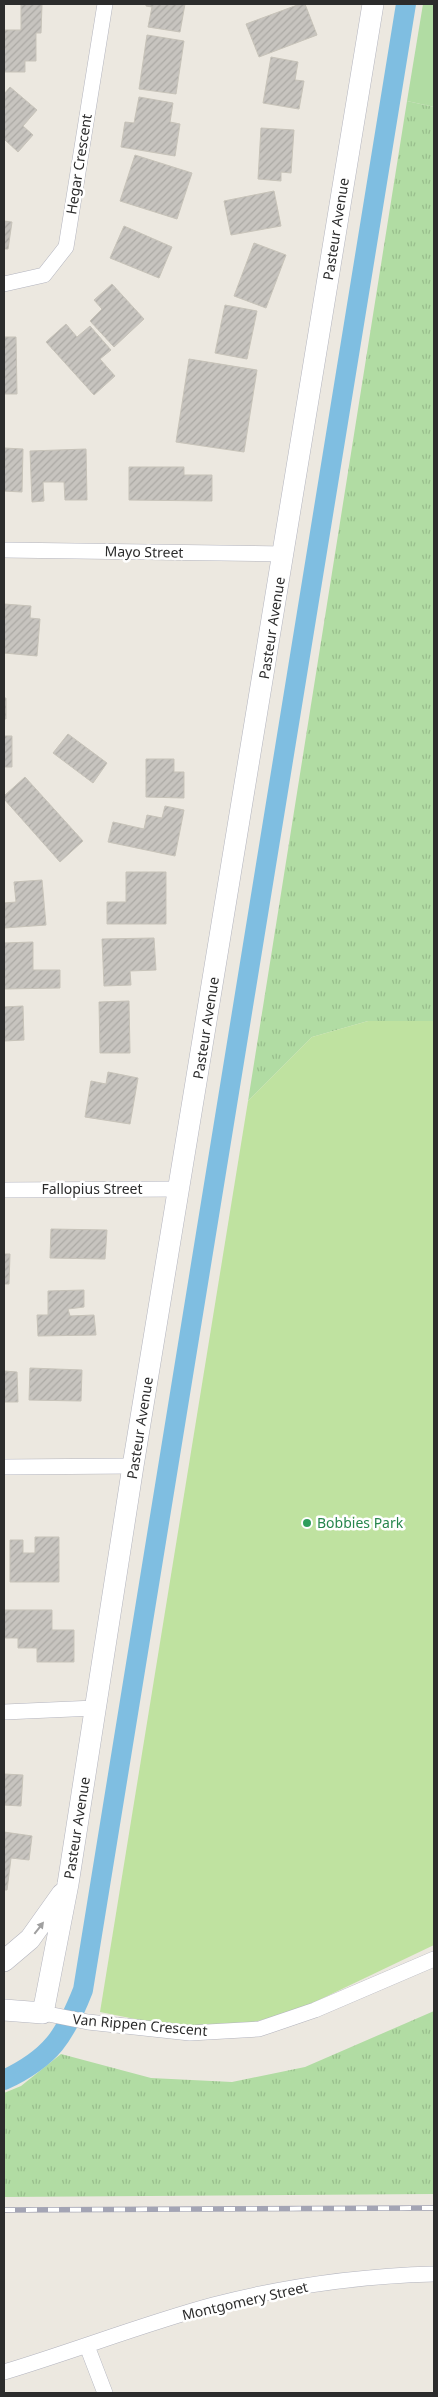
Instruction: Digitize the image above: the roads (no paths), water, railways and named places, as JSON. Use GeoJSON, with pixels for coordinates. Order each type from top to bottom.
{"type":"FeatureCollection","features":[{"type":"Feature","properties":{"kind":"street","name":"Hegar Crescent"},"geometry":{"type":"LineString","coordinates":[[4,284],[44,275],[66,247],[105,4]]}},
{"type":"Feature","properties":{"kind":"street","name":"Pasteur Avenue"},"geometry":{"type":"LineString","coordinates":[[46,2014],[133,1466],[180,1189],[373,4]]}},
{"type":"Feature","properties":{"kind":"street","name":"Mayo Street"},"geometry":{"type":"LineString","coordinates":[[4,550],[284,554]]}},
{"type":"Feature","properties":{"kind":"street","name":"Fallopius Street"},"geometry":{"type":"LineString","coordinates":[[4,1190],[180,1189]]}},
{"type":"Feature","properties":{"kind":"street"},"geometry":{"type":"LineString","coordinates":[[4,1467],[133,1466]]}},
{"type":"Feature","properties":{"kind":"street"},"geometry":{"type":"LineString","coordinates":[[4,1712],[95,1708]]}},
{"type":"Feature","properties":{"kind":"street"},"geometry":{"type":"LineString","coordinates":[[4,1961],[30,1939],[68,1884]]}},
{"type":"Feature","properties":{"kind":"street","name":"Van Rippen Crescent"},"geometry":{"type":"LineString","coordinates":[[46,2014],[88,2022],[190,2032],[258,2029],[315,2010],[434,1960]]}},
{"type":"Feature","properties":{"kind":"street"},"geometry":{"type":"LineString","coordinates":[[4,2010],[46,2014]]}},
{"type":"Feature","properties":{"kind":"street","name":"Montgomery Street"},"geometry":{"type":"LineString","coordinates":[[4,2372],[213,2305],[321,2283],[383,2276],[434,2274]]}},
{"type":"Feature","properties":{"kind":"street"},"geometry":{"type":"LineString","coordinates":[[87,2346],[106,2393]]}},
{"type":"Feature","properties":{"kind":"waterway"},"geometry":{"type":"LineString","coordinates":[[4,2080],[34,2063],[54,2044],[70,2020],[83,1990],[406,4]]}},
{"type":"Feature","properties":{"kind":"railway"},"geometry":{"type":"LineString","coordinates":[[4,2210],[434,2208]]}},
{"type":"Feature","properties":{"kind":"place","name":"Bobbies Park"},"geometry":{"type":"Point","coordinates":[307,1523]}}]}
